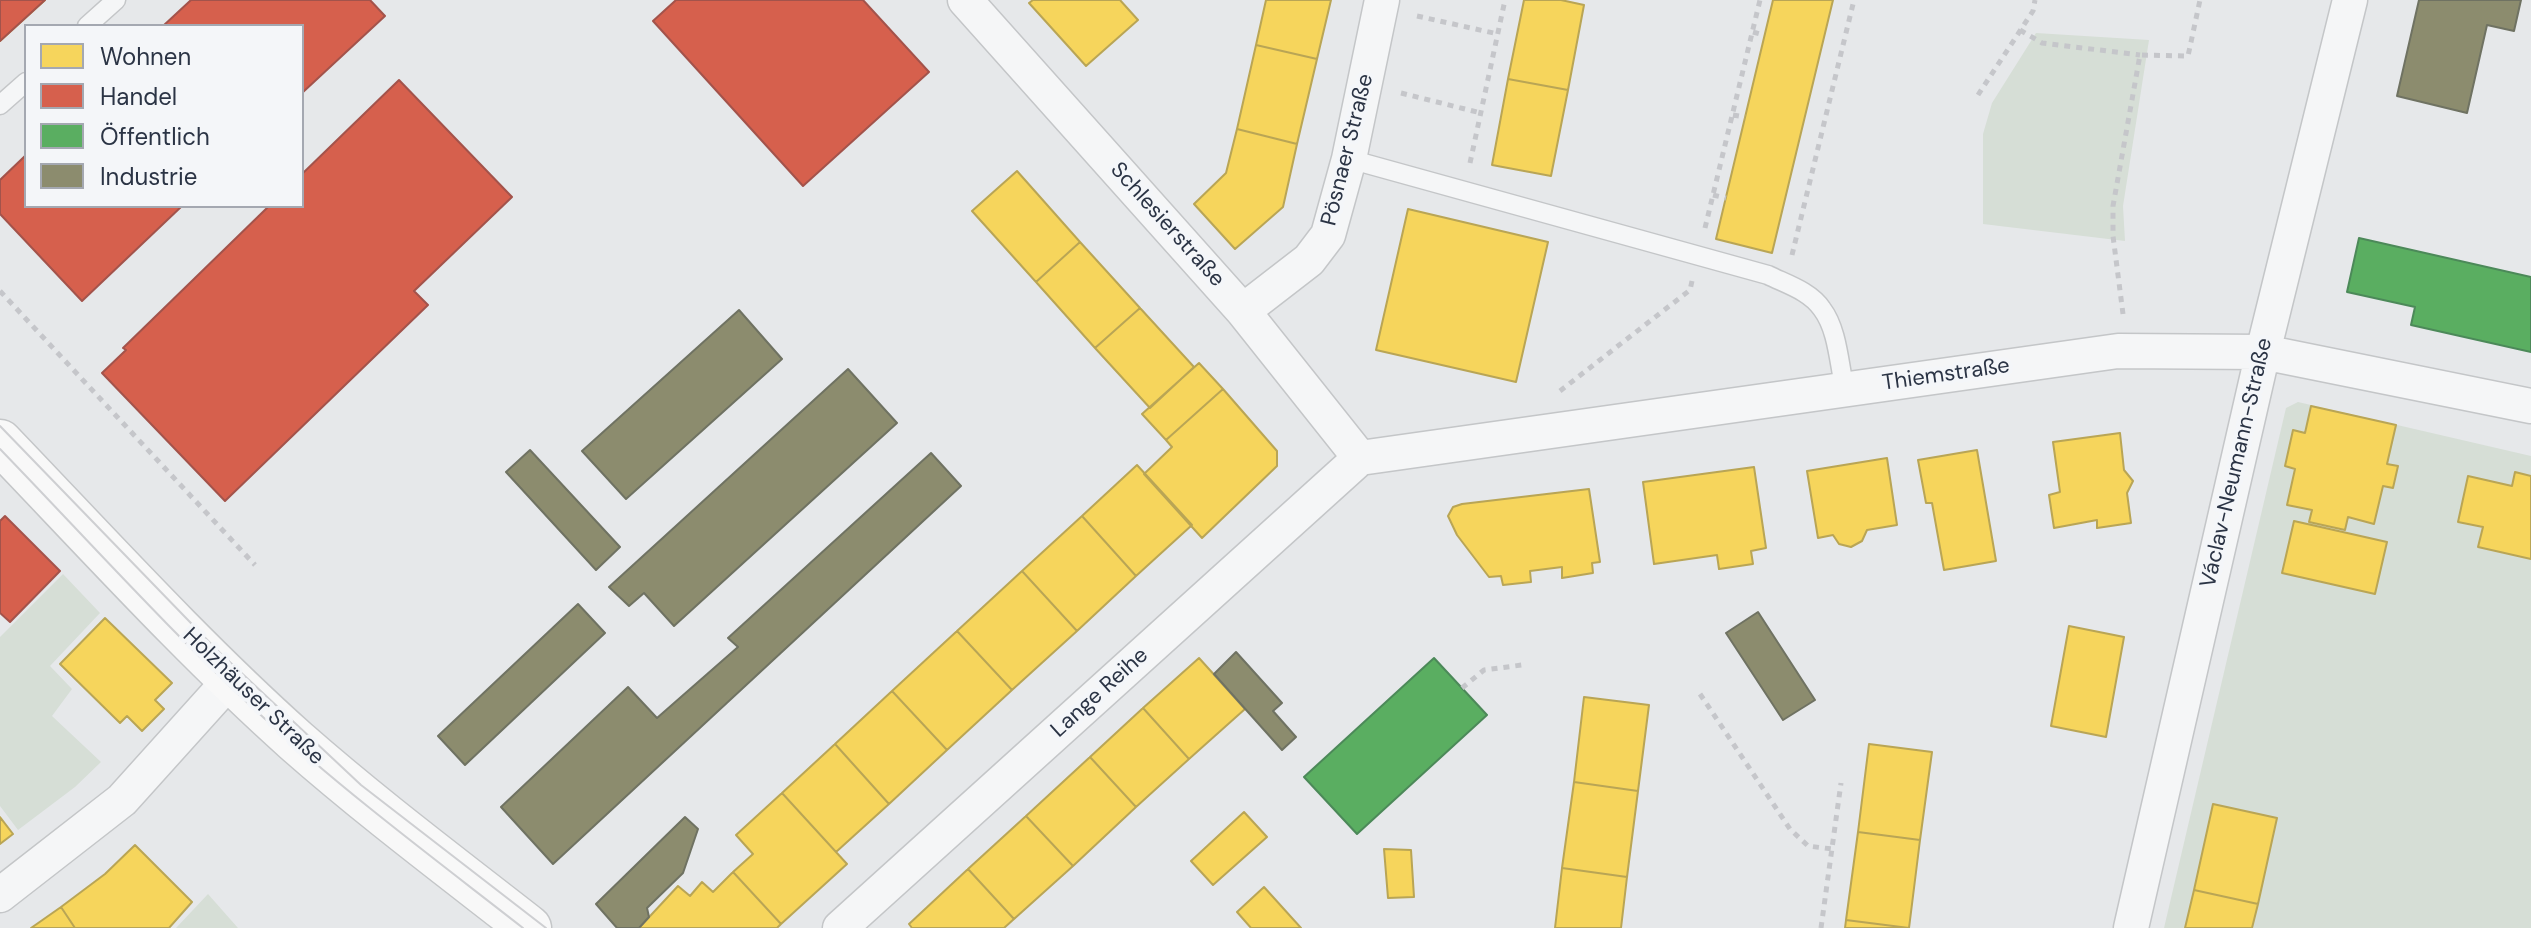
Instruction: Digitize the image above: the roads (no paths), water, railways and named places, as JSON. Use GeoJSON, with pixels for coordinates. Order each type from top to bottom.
{"type":"FeatureCollection","features":[{"type":"Feature","properties":{"kind":"main road","name":"Holzhäuser Straße"},"geometry":{"type":"LineString","coordinates":[[0,442],[231,679],[294,739],[356,792],[529,928]]}},
{"type":"Feature","properties":{"kind":"street","name":"Schlesierstraße"},"geometry":{"type":"LineString","coordinates":[[965,0],[1243,311],[1360,458]]}},
{"type":"Feature","properties":{"kind":"street","name":"Václav-Neumann-Straße"},"geometry":{"type":"LineString","coordinates":[[2131,928],[2263,352],[2350,0]]}},
{"type":"Feature","properties":{"kind":"street","name":"Pösnaer Straße"},"geometry":{"type":"LineString","coordinates":[[1243,311],[1309,260],[1328,235],[1349,159],[1381,4]]}},
{"type":"Feature","properties":{"kind":"street","name":"Thiemstraße"},"geometry":{"type":"LineString","coordinates":[[1360,458],[2129,351],[2263,352],[2531,406]]}},
{"type":"Feature","properties":{"kind":"street","name":"Lange Reihe"},"geometry":{"type":"LineString","coordinates":[[840,928],[1360,458]]}},
{"type":"Feature","properties":{"kind":"street"},"geometry":{"type":"LineString","coordinates":[[0,895],[122,800],[231,679]]}},
{"type":"Feature","properties":{"kind":"lane"},"geometry":{"type":"LineString","coordinates":[[89,24],[116,0]]}},
{"type":"Feature","properties":{"kind":"lane"},"geometry":{"type":"LineString","coordinates":[[0,105],[24,84]]}},
{"type":"Feature","properties":{"kind":"lane"},"geometry":{"type":"LineString","coordinates":[[1349,159],[1768,275],[1805,293],[1823,309],[1832,331],[1845,390]]}},
{"type":"Feature","properties":{"kind":"tram line"},"geometry":{"type":"LineString","coordinates":[[0,426],[217,650],[361,785],[546,928]]}},
{"type":"Feature","properties":{"kind":"tram line"},"geometry":{"type":"LineString","coordinates":[[0,449],[163,619],[264,718],[359,799],[523,928]]}}]}
